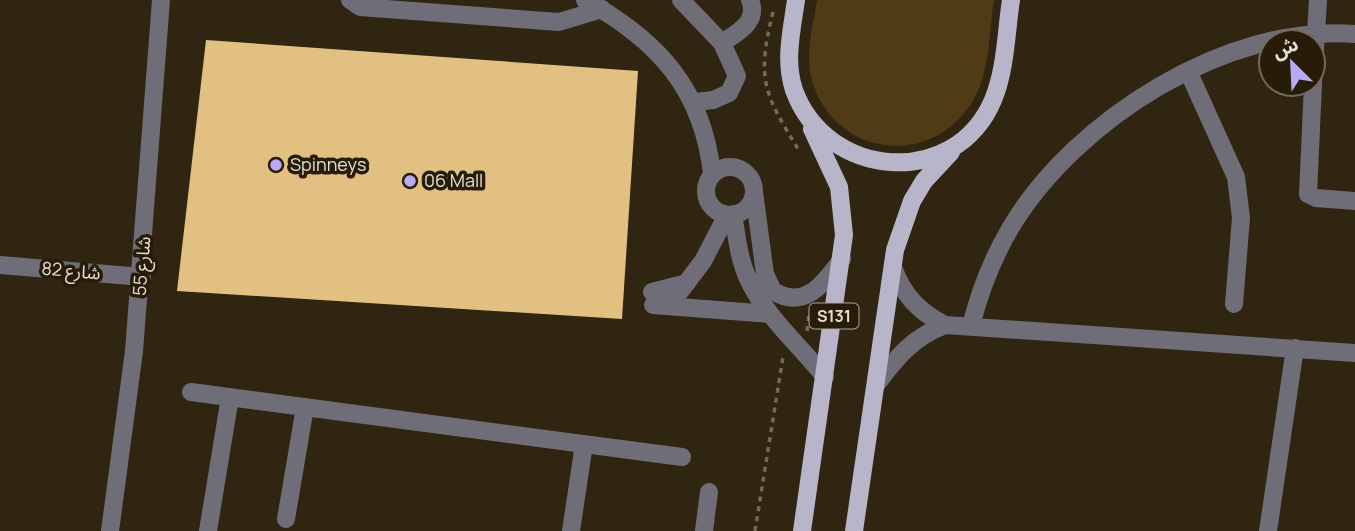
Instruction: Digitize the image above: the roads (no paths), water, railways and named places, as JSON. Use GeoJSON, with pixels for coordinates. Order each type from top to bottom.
{"type":"FeatureCollection","features":[{"type":"Feature","properties":{"kind":"main road"},"geometry":{"type":"LineString","coordinates":[[796,0],[789,65],[801,107],[820,132],[845,150],[874,161],[905,163],[935,156],[962,140],[979,122],[993,101],[1000,77],[1011,0]]}},
{"type":"Feature","properties":{"kind":"main road","name":"S131"},"geometry":{"type":"LineString","coordinates":[[801,107],[839,187],[844,223],[842,259],[802,531]]}},
{"type":"Feature","properties":{"kind":"main road","name":"S131"},"geometry":{"type":"LineString","coordinates":[[854,531],[892,268],[902,224],[924,181],[962,140]]}},
{"type":"Feature","properties":{"kind":"street","name":"شارع 55"},"geometry":{"type":"LineString","coordinates":[[110,531],[127,421],[142,277],[161,0]]}},
{"type":"Feature","properties":{"kind":"street"},"geometry":{"type":"LineString","coordinates":[[350,0],[360,7],[459,7],[559,23],[602,9]]}},
{"type":"Feature","properties":{"kind":"street"},"geometry":{"type":"LineString","coordinates":[[585,0],[602,9],[645,41],[672,70],[695,103],[706,136],[712,174],[705,191],[724,213],[744,268],[770,314],[825,376]]}},
{"type":"Feature","properties":{"kind":"street"},"geometry":{"type":"LineString","coordinates":[[681,0],[722,43],[735,66],[735,85],[721,97],[695,103]]}},
{"type":"Feature","properties":{"kind":"street"},"geometry":{"type":"LineString","coordinates":[[722,43],[750,20],[753,12],[750,0]]}},
{"type":"Feature","properties":{"kind":"street"},"geometry":{"type":"LineString","coordinates":[[1316,28],[1318,0]]}},
{"type":"Feature","properties":{"kind":"street"},"geometry":{"type":"LineString","coordinates":[[1327,33],[1355,34]]}},
{"type":"Feature","properties":{"kind":"street"},"geometry":{"type":"LineString","coordinates":[[971,326],[992,260],[1012,225],[1055,170],[1104,125],[1149,93],[1188,71],[1257,45]]}},
{"type":"Feature","properties":{"kind":"street"},"geometry":{"type":"LineString","coordinates":[[1188,71],[1229,157],[1238,187],[1241,218],[1234,304]]}},
{"type":"Feature","properties":{"kind":"street"},"geometry":{"type":"LineString","coordinates":[[1312,98],[1308,194],[1355,201]]}},
{"type":"Feature","properties":{"kind":"street"},"geometry":{"type":"LineString","coordinates":[[706,136],[731,167],[750,178],[768,284],[782,296],[791,298],[812,294],[842,259]]}},
{"type":"Feature","properties":{"kind":"street"},"geometry":{"type":"LineString","coordinates":[[712,174],[731,167]]}},
{"type":"Feature","properties":{"kind":"street"},"geometry":{"type":"LineString","coordinates":[[724,213],[747,207],[754,192]]}},
{"type":"Feature","properties":{"kind":"street"},"geometry":{"type":"LineString","coordinates":[[724,213],[712,244],[687,284],[658,301],[770,314]]}},
{"type":"Feature","properties":{"kind":"street","name":"شارع 82"},"geometry":{"type":"LineString","coordinates":[[0,265],[142,277]]}},
{"type":"Feature","properties":{"kind":"street"},"geometry":{"type":"LineString","coordinates":[[892,268],[912,302],[946,325]]}},
{"type":"Feature","properties":{"kind":"street"},"geometry":{"type":"LineString","coordinates":[[876,384],[900,352],[921,336],[946,325],[1355,353]]}},
{"type":"Feature","properties":{"kind":"street"},"geometry":{"type":"LineString","coordinates":[[1268,531],[1295,348]]}},
{"type":"Feature","properties":{"kind":"street"},"geometry":{"type":"LineString","coordinates":[[191,392],[681,457]]}},
{"type":"Feature","properties":{"kind":"street"},"geometry":{"type":"LineString","coordinates":[[208,531],[230,397]]}},
{"type":"Feature","properties":{"kind":"street"},"geometry":{"type":"LineString","coordinates":[[286,519],[305,407]]}},
{"type":"Feature","properties":{"kind":"street"},"geometry":{"type":"LineString","coordinates":[[571,531],[584,444]]}},
{"type":"Feature","properties":{"kind":"street"},"geometry":{"type":"LineString","coordinates":[[704,531],[709,492]]}},
{"type":"Feature","properties":{"kind":"place","name":"Spinneys"},"geometry":{"type":"Point","coordinates":[276,165]}},
{"type":"Feature","properties":{"kind":"place","name":"06 Mall"},"geometry":{"type":"Point","coordinates":[410,181]}}]}
